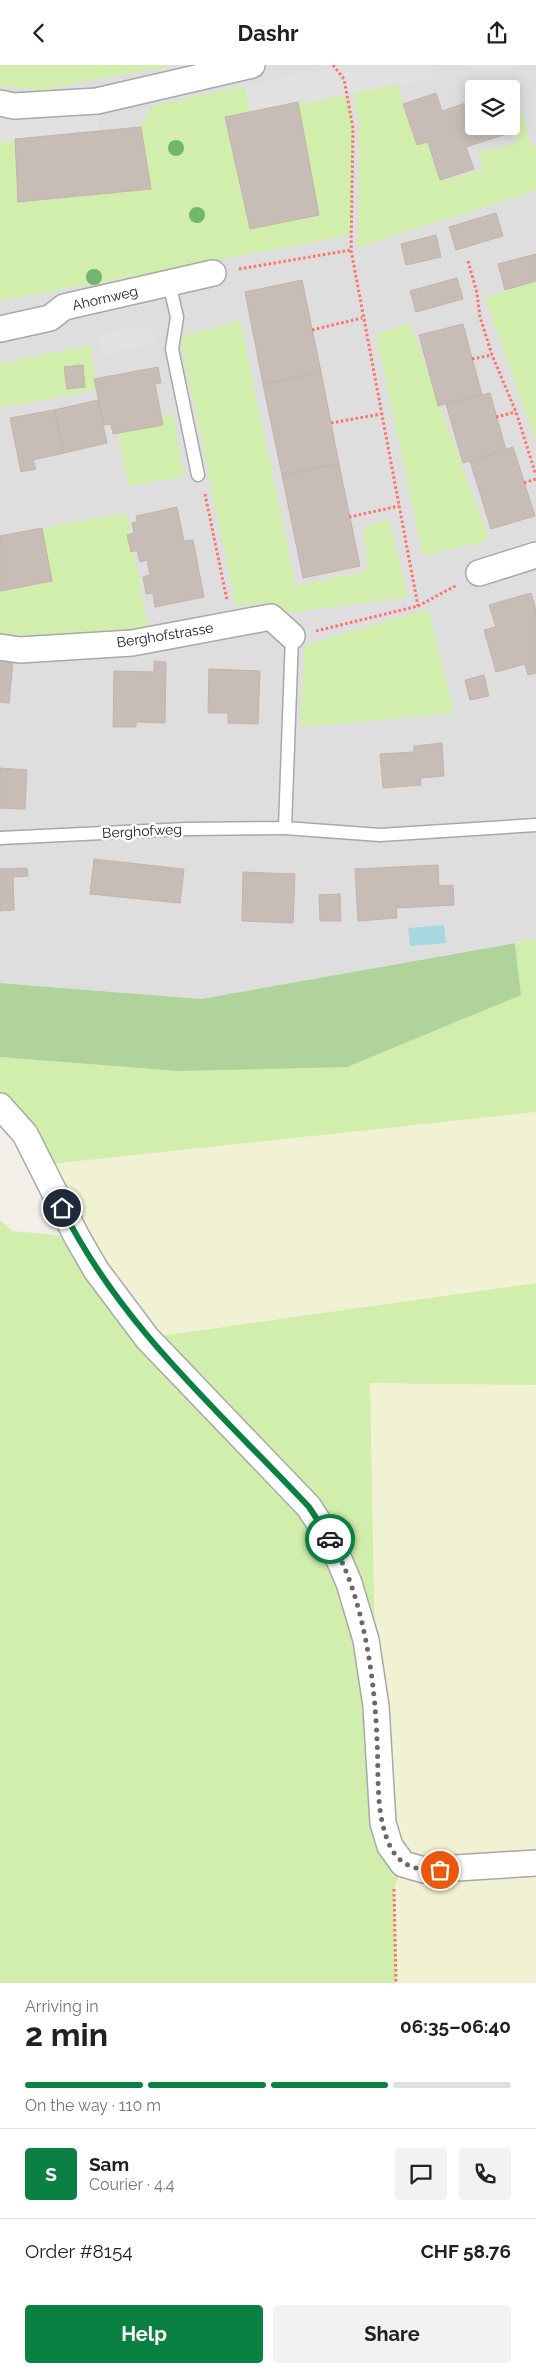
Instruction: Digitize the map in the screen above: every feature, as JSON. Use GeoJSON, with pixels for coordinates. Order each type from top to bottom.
{"type":"FeatureCollection","features":[{"type":"Feature","properties":{"kind":"street"},"geometry":{"type":"LineString","coordinates":[[0,103],[14,106],[97,101],[252,65]]}},
{"type":"Feature","properties":{"kind":"street","name":"Ahornweg"},"geometry":{"type":"LineString","coordinates":[[0,329],[50,318],[64,307],[213,273]]}},
{"type":"Feature","properties":{"kind":"street"},"geometry":{"type":"LineString","coordinates":[[479,573],[536,555]]}},
{"type":"Feature","properties":{"kind":"street","name":"Berghofstrasse"},"geometry":{"type":"LineString","coordinates":[[0,647],[20,650],[132,643],[271,617],[292,636]]}},
{"type":"Feature","properties":{"kind":"street"},"geometry":{"type":"LineString","coordinates":[[0,1106],[24,1134],[76,1237],[96,1270],[147,1338],[309,1507],[332,1543],[349,1583],[366,1640],[376,1706],[383,1823],[390,1846],[403,1863],[424,1870],[536,1863]]}},
{"type":"Feature","properties":{"kind":"lane"},"geometry":{"type":"LineString","coordinates":[[169,283],[177,317],[172,349],[198,475]]}},
{"type":"Feature","properties":{"kind":"lane"},"geometry":{"type":"LineString","coordinates":[[285,828],[292,636]]}},
{"type":"Feature","properties":{"kind":"lane","name":"Berghofweg"},"geometry":{"type":"LineString","coordinates":[[0,838],[186,829],[285,828],[380,835],[536,825]]}},
{"type":"Feature","properties":{"kind":"path"},"geometry":{"type":"LineString","coordinates":[[334,65],[344,79],[353,128],[351,250],[362,318],[418,606]]}},
{"type":"Feature","properties":{"kind":"path"},"geometry":{"type":"LineString","coordinates":[[213,273],[351,250]]}},
{"type":"Feature","properties":{"kind":"path"},"geometry":{"type":"LineString","coordinates":[[468,261],[477,293],[480,317],[492,355],[516,412],[536,477],[524,483]]}},
{"type":"Feature","properties":{"kind":"path"},"geometry":{"type":"LineString","coordinates":[[312,330],[362,318]]}},
{"type":"Feature","properties":{"kind":"path"},"geometry":{"type":"LineString","coordinates":[[472,359],[492,355]]}},
{"type":"Feature","properties":{"kind":"path"},"geometry":{"type":"LineString","coordinates":[[496,417],[516,412]]}},
{"type":"Feature","properties":{"kind":"path"},"geometry":{"type":"LineString","coordinates":[[331,423],[381,414]]}},
{"type":"Feature","properties":{"kind":"path"},"geometry":{"type":"LineString","coordinates":[[198,475],[208,500],[232,624]]}},
{"type":"Feature","properties":{"kind":"path"},"geometry":{"type":"LineString","coordinates":[[349,517],[399,506]]}},
{"type":"Feature","properties":{"kind":"path"},"geometry":{"type":"LineString","coordinates":[[292,636],[418,606],[479,573]]}},
{"type":"Feature","properties":{"kind":"path"},"geometry":{"type":"LineString","coordinates":[[396,1983],[394,1888],[403,1863]]}},
{"type":"Feature","properties":{"kind":"shaded area"},"geometry":{"type":"Polygon","coordinates":[[[0,65],[536,65],[536,939],[201,999],[0,983],[0,65]]]}},
{"type":"Feature","properties":{"kind":"shaded area"},"geometry":{"type":"Polygon","coordinates":[[[346,65],[432,65],[434,78],[251,112],[244,86],[346,65]]]}},
{"type":"Feature","properties":{"kind":"shaded area"},"geometry":{"type":"Polygon","coordinates":[[[97,113],[99,131],[0,142],[0,116],[97,113]]]}},
{"type":"Feature","properties":{"kind":"shaded area"},"geometry":{"type":"Polygon","coordinates":[[[151,326],[155,343],[102,355],[99,335],[151,326]]]}},
{"type":"Feature","properties":{"kind":"green space"},"geometry":{"type":"Polygon","coordinates":[[[0,65],[174,65],[41,90],[0,86],[0,65]]]}},
{"type":"Feature","properties":{"kind":"green space"},"geometry":{"type":"Polygon","coordinates":[[[398,85],[417,145],[428,142],[440,180],[483,170],[478,151],[517,144],[514,135],[520,135],[520,106],[530,142],[536,148],[536,188],[532,192],[358,247],[359,121],[353,93],[398,85]]]}},
{"type":"Feature","properties":{"kind":"green space"},"geometry":{"type":"Polygon","coordinates":[[[244,86],[251,112],[225,117],[347,95],[353,128],[351,235],[0,301],[0,141],[15,139],[18,202],[151,189],[141,127],[152,106],[244,86]]]}},
{"type":"Feature","properties":{"kind":"green space"},"geometry":{"type":"Polygon","coordinates":[[[536,282],[536,442],[485,297],[536,282]]]}},
{"type":"Feature","properties":{"kind":"green space"},"geometry":{"type":"Polygon","coordinates":[[[240,320],[296,586],[367,571],[364,527],[389,519],[408,597],[287,613],[273,603],[236,606],[180,337],[240,320]]]}},
{"type":"Feature","properties":{"kind":"green space"},"geometry":{"type":"Polygon","coordinates":[[[410,323],[489,540],[423,556],[376,334],[410,323]]]}},
{"type":"Feature","properties":{"kind":"green space"},"geometry":{"type":"Polygon","coordinates":[[[91,345],[96,390],[0,408],[0,363],[91,345]]]}},
{"type":"Feature","properties":{"kind":"green space"},"geometry":{"type":"Polygon","coordinates":[[[173,414],[184,477],[128,486],[118,433],[161,416],[173,414]]]}},
{"type":"Feature","properties":{"kind":"green space"},"geometry":{"type":"Polygon","coordinates":[[[127,513],[148,626],[86,637],[27,637],[0,634],[0,591],[52,581],[42,528],[127,513]]]}},
{"type":"Feature","properties":{"kind":"green space"},"geometry":{"type":"Polygon","coordinates":[[[428,609],[454,713],[300,727],[305,645],[428,609]]]}},
{"type":"Feature","properties":{"kind":"green space"},"geometry":{"type":"Polygon","coordinates":[[[536,939],[536,1112],[40,1165],[0,1106],[0,1057],[177,1071],[521,995],[515,943],[536,939]]]}},
{"type":"Feature","properties":{"kind":"green space"},"geometry":{"type":"Polygon","coordinates":[[[515,943],[521,995],[347,1067],[177,1071],[0,1057],[0,983],[201,999],[515,943]]]}},
{"type":"Feature","properties":{"kind":"green space"},"geometry":{"type":"Polygon","coordinates":[[[536,1112],[536,1283],[147,1338],[40,1165],[536,1112]]]}},
{"type":"Feature","properties":{"kind":"green space"},"geometry":{"type":"Polygon","coordinates":[[[0,1220],[12,1231],[77,1237],[147,1338],[536,1283],[536,1385],[370,1383],[376,1706],[380,1797],[403,1864],[394,1888],[396,1983],[0,1983],[0,1220]]]}},
{"type":"Feature","properties":{"kind":"green space"},"geometry":{"type":"Polygon","coordinates":[[[370,1383],[536,1385],[536,1983],[396,1983],[394,1888],[403,1864],[390,1846],[376,1706],[370,1383]]]}},
{"type":"Feature","properties":{"kind":"water"},"geometry":{"type":"Polygon","coordinates":[[[444,925],[446,943],[410,946],[408,928],[444,925]]]}},
{"type":"Feature","properties":{"kind":"building"},"geometry":{"type":"Polygon","coordinates":[[[436,93],[442,111],[465,103],[465,135],[503,135],[466,147],[474,169],[440,180],[428,142],[417,145],[403,104],[436,93]]]}},
{"type":"Feature","properties":{"kind":"building"},"geometry":{"type":"Polygon","coordinates":[[[298,102],[319,215],[250,229],[225,117],[298,102]]]}},
{"type":"Feature","properties":{"kind":"building"},"geometry":{"type":"Polygon","coordinates":[[[141,127],[151,189],[18,202],[15,139],[141,127]]]}},
{"type":"Feature","properties":{"kind":"building"},"geometry":{"type":"Polygon","coordinates":[[[496,213],[503,236],[456,250],[449,227],[496,213]]]}},
{"type":"Feature","properties":{"kind":"building"},"geometry":{"type":"Polygon","coordinates":[[[436,235],[441,257],[406,265],[401,244],[436,235]]]}},
{"type":"Feature","properties":{"kind":"building"},"geometry":{"type":"Polygon","coordinates":[[[536,254],[536,281],[505,290],[498,264],[536,254]]]}},
{"type":"Feature","properties":{"kind":"building"},"geometry":{"type":"Polygon","coordinates":[[[457,278],[463,299],[416,312],[410,291],[457,278]]]}},
{"type":"Feature","properties":{"kind":"building"},"geometry":{"type":"Polygon","coordinates":[[[302,280],[321,372],[263,384],[245,292],[302,280]]]}},
{"type":"Feature","properties":{"kind":"building"},"geometry":{"type":"Polygon","coordinates":[[[463,324],[482,395],[438,406],[419,335],[463,324]]]}},
{"type":"Feature","properties":{"kind":"building"},"geometry":{"type":"Polygon","coordinates":[[[83,365],[85,387],[67,389],[64,367],[83,365]]]}},
{"type":"Feature","properties":{"kind":"building"},"geometry":{"type":"Polygon","coordinates":[[[158,367],[161,383],[155,384],[163,425],[113,434],[111,424],[104,425],[94,379],[158,367]]]}},
{"type":"Feature","properties":{"kind":"building"},"geometry":{"type":"Polygon","coordinates":[[[321,372],[339,464],[282,475],[263,384],[321,372]]]}},
{"type":"Feature","properties":{"kind":"building"},"geometry":{"type":"Polygon","coordinates":[[[490,393],[506,450],[463,463],[446,404],[490,393]]]}},
{"type":"Feature","properties":{"kind":"building"},"geometry":{"type":"Polygon","coordinates":[[[98,400],[107,443],[64,453],[54,410],[98,400]]]}},
{"type":"Feature","properties":{"kind":"building"},"geometry":{"type":"Polygon","coordinates":[[[54,410],[64,453],[33,460],[36,469],[21,472],[10,418],[54,410]]]}},
{"type":"Feature","properties":{"kind":"building"},"geometry":{"type":"Polygon","coordinates":[[[513,447],[535,516],[491,529],[470,461],[513,447]]]}},
{"type":"Feature","properties":{"kind":"building"},"geometry":{"type":"Polygon","coordinates":[[[339,464],[360,566],[303,578],[282,475],[339,464]]]}},
{"type":"Feature","properties":{"kind":"building"},"geometry":{"type":"Polygon","coordinates":[[[177,507],[184,541],[193,540],[204,597],[155,607],[153,593],[146,594],[143,577],[150,575],[147,560],[140,562],[137,550],[131,552],[127,535],[134,533],[132,523],[137,522],[136,516],[177,507]]]}},
{"type":"Feature","properties":{"kind":"building"},"geometry":{"type":"Polygon","coordinates":[[[42,528],[52,581],[0,591],[0,536],[42,528]]]}},
{"type":"Feature","properties":{"kind":"building"},"geometry":{"type":"Polygon","coordinates":[[[531,593],[536,610],[536,673],[528,675],[525,664],[496,672],[484,630],[496,627],[489,605],[531,593]]]}},
{"type":"Feature","properties":{"kind":"building"},"geometry":{"type":"Polygon","coordinates":[[[0,661],[13,663],[9,703],[0,702],[0,661]]]}},
{"type":"Feature","properties":{"kind":"building"},"geometry":{"type":"Polygon","coordinates":[[[154,661],[166,662],[165,723],[136,722],[136,727],[113,727],[114,671],[154,672],[154,661]]]}},
{"type":"Feature","properties":{"kind":"building"},"geometry":{"type":"Polygon","coordinates":[[[209,669],[260,671],[258,724],[228,723],[228,713],[208,713],[209,669]]]}},
{"type":"Feature","properties":{"kind":"building"},"geometry":{"type":"Polygon","coordinates":[[[484,675],[489,696],[470,700],[465,680],[484,675]]]}},
{"type":"Feature","properties":{"kind":"building"},"geometry":{"type":"Polygon","coordinates":[[[442,743],[444,776],[420,778],[421,785],[383,788],[380,754],[414,752],[414,746],[442,743]]]}},
{"type":"Feature","properties":{"kind":"building"},"geometry":{"type":"Polygon","coordinates":[[[0,768],[27,770],[25,809],[0,808],[0,768]]]}},
{"type":"Feature","properties":{"kind":"building"},"geometry":{"type":"Polygon","coordinates":[[[94,859],[184,869],[180,903],[90,894],[94,859]]]}},
{"type":"Feature","properties":{"kind":"building"},"geometry":{"type":"Polygon","coordinates":[[[438,865],[439,886],[453,885],[454,905],[396,908],[397,918],[358,921],[355,869],[438,865]]]}},
{"type":"Feature","properties":{"kind":"building"},"geometry":{"type":"Polygon","coordinates":[[[27,868],[28,876],[13,877],[14,910],[0,911],[0,869],[27,868]]]}},
{"type":"Feature","properties":{"kind":"building"},"geometry":{"type":"Polygon","coordinates":[[[243,872],[295,874],[293,923],[242,921],[243,872]]]}},
{"type":"Feature","properties":{"kind":"building"},"geometry":{"type":"Polygon","coordinates":[[[340,894],[341,921],[320,921],[319,895],[340,894]]]}},
{"type":"Feature","properties":{"kind":"way so far"},"geometry":{"type":"LineString","coordinates":[[330,1539],[349,1583],[366,1640],[376,1706],[381,1810],[390,1846],[403,1863],[424,1870],[440,1870]]}},
{"type":"Feature","properties":{"kind":"route"},"geometry":{"type":"LineString","coordinates":[[62,1208],[76,1237],[96,1270],[147,1338],[309,1507],[330,1539]]}}]}
